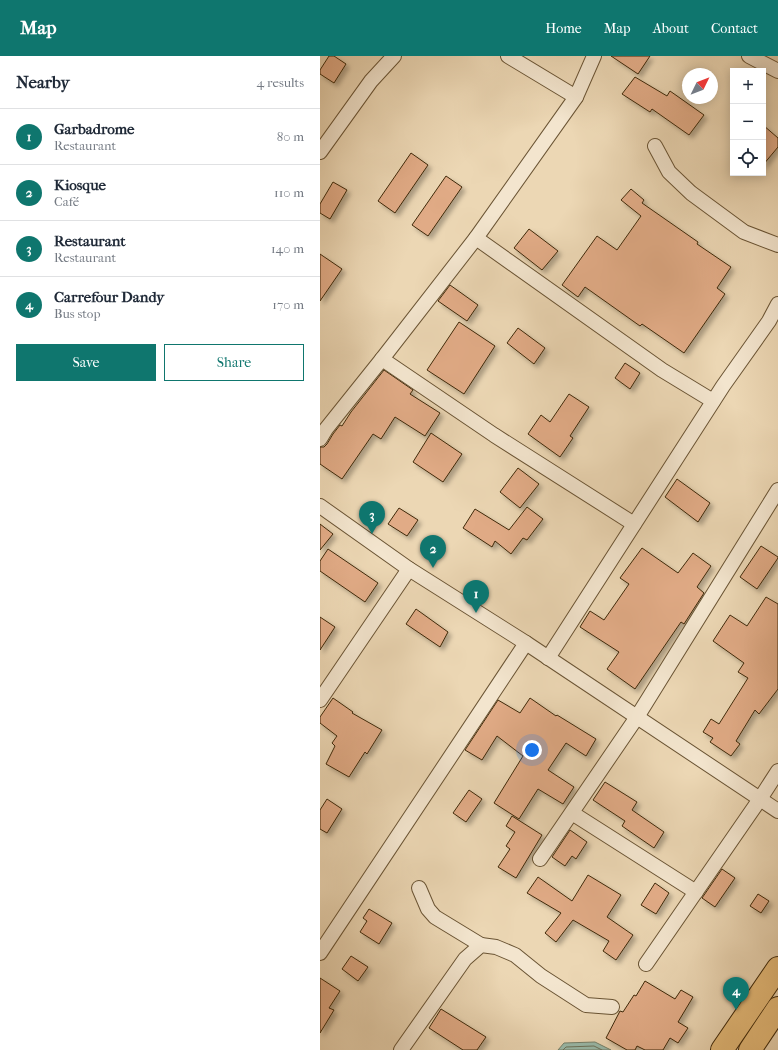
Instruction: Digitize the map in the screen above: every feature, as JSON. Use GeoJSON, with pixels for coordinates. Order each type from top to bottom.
{"type":"FeatureCollection","features":[{"type":"Feature","properties":{"kind":"main road"},"geometry":{"type":"LineString","coordinates":[[722,1050],[778,968]]}},
{"type":"Feature","properties":{"kind":"main road"},"geometry":{"type":"LineString","coordinates":[[750,1050],[778,1008]]}},
{"type":"Feature","properties":{"kind":"street"},"geometry":{"type":"LineString","coordinates":[[322,145],[371,81],[394,56]]}},
{"type":"Feature","properties":{"kind":"street"},"geometry":{"type":"LineString","coordinates":[[508,56],[576,96]]}},
{"type":"Feature","properties":{"kind":"street"},"geometry":{"type":"LineString","coordinates":[[320,439],[326,429],[476,238],[576,96],[594,56]]}},
{"type":"Feature","properties":{"kind":"street"},"geometry":{"type":"LineString","coordinates":[[749,56],[778,71]]}},
{"type":"Feature","properties":{"kind":"street"},"geometry":{"type":"LineString","coordinates":[[656,146],[669,172],[691,193],[744,232],[778,245]]}},
{"type":"Feature","properties":{"kind":"street"},"geometry":{"type":"LineString","coordinates":[[476,238],[662,370],[713,401]]}},
{"type":"Feature","properties":{"kind":"street"},"geometry":{"type":"LineString","coordinates":[[548,658],[713,401],[769,321],[778,304]]}},
{"type":"Feature","properties":{"kind":"street"},"geometry":{"type":"LineString","coordinates":[[382,359],[494,435],[634,524]]}},
{"type":"Feature","properties":{"kind":"street"},"geometry":{"type":"LineString","coordinates":[[540,859],[637,717],[778,490]]}},
{"type":"Feature","properties":{"kind":"street"},"geometry":{"type":"LineString","coordinates":[[320,506],[409,569],[526,643],[778,811]]}},
{"type":"Feature","properties":{"kind":"street"},"geometry":{"type":"LineString","coordinates":[[320,700],[409,569]]}},
{"type":"Feature","properties":{"kind":"street"},"geometry":{"type":"LineString","coordinates":[[320,953],[526,643]]}},
{"type":"Feature","properties":{"kind":"street"},"geometry":{"type":"LineString","coordinates":[[646,964],[778,771]]}},
{"type":"Feature","properties":{"kind":"street"},"geometry":{"type":"LineString","coordinates":[[572,813],[696,892]]}},
{"type":"Feature","properties":{"kind":"street"},"geometry":{"type":"LineString","coordinates":[[419,888],[428,909],[435,917],[481,945],[496,947],[515,955],[541,976],[586,1005],[612,1007]]}},
{"type":"Feature","properties":{"kind":"street"},"geometry":{"type":"LineString","coordinates":[[401,1050],[465,959],[481,945]]}},
{"type":"Feature","properties":{"kind":"water"},"geometry":{"type":"Polygon","coordinates":[[[595,1042],[611,1050],[558,1050],[564,1043],[595,1042]]]}},
{"type":"Feature","properties":{"kind":"building"},"geometry":{"type":"Polygon","coordinates":[[[329,56],[334,56],[346,64],[334,83],[320,74],[320,70],[329,56]]]}},
{"type":"Feature","properties":{"kind":"building"},"geometry":{"type":"Polygon","coordinates":[[[611,56],[650,56],[638,74],[611,56]]]}},
{"type":"Feature","properties":{"kind":"building"},"geometry":{"type":"Polygon","coordinates":[[[635,77],[667,96],[670,91],[682,99],[682,104],[688,104],[704,115],[689,135],[652,109],[650,112],[622,94],[635,77]]]}},
{"type":"Feature","properties":{"kind":"building"},"geometry":{"type":"Polygon","coordinates":[[[766,128],[778,138],[778,147],[766,161],[766,128]]]}},
{"type":"Feature","properties":{"kind":"building"},"geometry":{"type":"Polygon","coordinates":[[[411,153],[428,165],[395,213],[378,201],[411,153]]]}},
{"type":"Feature","properties":{"kind":"building"},"geometry":{"type":"Polygon","coordinates":[[[446,176],[462,187],[428,236],[412,225],[446,176]]]}},
{"type":"Feature","properties":{"kind":"building"},"geometry":{"type":"Polygon","coordinates":[[[333,182],[347,190],[330,219],[320,213],[320,204],[333,182]]]}},
{"type":"Feature","properties":{"kind":"building"},"geometry":{"type":"Polygon","coordinates":[[[631,189],[644,200],[642,203],[731,267],[717,288],[725,294],[684,353],[642,324],[640,326],[585,287],[578,297],[562,285],[597,236],[617,250],[641,216],[621,200],[631,189]]]}},
{"type":"Feature","properties":{"kind":"building"},"geometry":{"type":"Polygon","coordinates":[[[529,229],[558,251],[542,270],[514,248],[529,229]]]}},
{"type":"Feature","properties":{"kind":"building"},"geometry":{"type":"Polygon","coordinates":[[[320,254],[342,269],[320,301],[320,254]]]}},
{"type":"Feature","properties":{"kind":"building"},"geometry":{"type":"Polygon","coordinates":[[[450,285],[478,305],[467,321],[438,301],[450,285]]]}},
{"type":"Feature","properties":{"kind":"building"},"geometry":{"type":"Polygon","coordinates":[[[459,322],[495,346],[464,394],[427,370],[459,322]]]}},
{"type":"Feature","properties":{"kind":"building"},"geometry":{"type":"Polygon","coordinates":[[[518,328],[545,348],[534,364],[507,343],[518,328]]]}},
{"type":"Feature","properties":{"kind":"building"},"geometry":{"type":"Polygon","coordinates":[[[625,363],[640,373],[630,389],[615,378],[625,363]]]}},
{"type":"Feature","properties":{"kind":"building"},"geometry":{"type":"Polygon","coordinates":[[[384,370],[413,390],[410,394],[440,413],[425,436],[395,417],[381,439],[373,434],[342,479],[320,464],[320,447],[324,447],[340,425],[342,426],[384,370]]]}},
{"type":"Feature","properties":{"kind":"building"},"geometry":{"type":"Polygon","coordinates":[[[569,394],[589,407],[570,436],[573,438],[560,457],[528,434],[541,415],[550,422],[569,394]]]}},
{"type":"Feature","properties":{"kind":"building"},"geometry":{"type":"Polygon","coordinates":[[[431,433],[462,454],[443,482],[413,462],[431,433]]]}},
{"type":"Feature","properties":{"kind":"building"},"geometry":{"type":"Polygon","coordinates":[[[518,468],[539,484],[520,508],[500,492],[518,468]]]}},
{"type":"Feature","properties":{"kind":"building"},"geometry":{"type":"Polygon","coordinates":[[[677,479],[710,503],[698,522],[665,497],[677,479]]]}},
{"type":"Feature","properties":{"kind":"building"},"geometry":{"type":"Polygon","coordinates":[[[527,507],[543,519],[527,540],[523,538],[511,554],[495,541],[492,547],[463,528],[475,509],[509,530],[527,507]]]}},
{"type":"Feature","properties":{"kind":"building"},"geometry":{"type":"Polygon","coordinates":[[[399,508],[418,520],[407,536],[388,524],[399,508]]]}},
{"type":"Feature","properties":{"kind":"building"},"geometry":{"type":"Polygon","coordinates":[[[320,524],[333,534],[320,550],[320,524]]]}},
{"type":"Feature","properties":{"kind":"building"},"geometry":{"type":"Polygon","coordinates":[[[761,546],[778,558],[757,589],[740,577],[761,546]]]}},
{"type":"Feature","properties":{"kind":"building"},"geometry":{"type":"Polygon","coordinates":[[[642,548],[678,573],[693,553],[711,566],[697,587],[704,593],[684,624],[681,622],[635,689],[607,669],[619,652],[580,627],[590,611],[604,620],[629,584],[620,578],[642,548]]]}},
{"type":"Feature","properties":{"kind":"building"},"geometry":{"type":"Polygon","coordinates":[[[328,549],[378,583],[365,602],[320,571],[320,561],[328,549]]]}},
{"type":"Feature","properties":{"kind":"building"},"geometry":{"type":"Polygon","coordinates":[[[766,597],[778,604],[778,689],[759,714],[755,710],[736,741],[740,744],[731,756],[710,742],[713,738],[703,732],[711,719],[719,724],[748,678],[738,672],[744,663],[713,641],[730,615],[747,626],[766,597]]]}},
{"type":"Feature","properties":{"kind":"building"},"geometry":{"type":"Polygon","coordinates":[[[416,609],[448,632],[440,647],[406,624],[416,609]]]}},
{"type":"Feature","properties":{"kind":"building"},"geometry":{"type":"Polygon","coordinates":[[[320,617],[335,627],[320,650],[320,617]]]}},
{"type":"Feature","properties":{"kind":"building"},"geometry":{"type":"Polygon","coordinates":[[[333,698],[353,712],[352,713],[382,730],[367,754],[365,752],[349,777],[326,764],[335,746],[332,743],[337,736],[320,723],[320,717],[333,698]]]}},
{"type":"Feature","properties":{"kind":"building"},"geometry":{"type":"Polygon","coordinates":[[[530,698],[556,716],[557,715],[596,739],[586,756],[566,743],[548,770],[574,787],[563,804],[538,789],[519,819],[494,803],[523,756],[497,736],[482,760],[465,750],[498,700],[520,713],[530,698]]]}},
{"type":"Feature","properties":{"kind":"building"},"geometry":{"type":"Polygon","coordinates":[[[605,782],[637,802],[632,810],[664,832],[654,848],[622,826],[625,821],[593,800],[605,782]]]}},
{"type":"Feature","properties":{"kind":"building"},"geometry":{"type":"Polygon","coordinates":[[[469,790],[482,799],[466,822],[453,813],[469,790]]]}},
{"type":"Feature","properties":{"kind":"building"},"geometry":{"type":"Polygon","coordinates":[[[327,799],[342,809],[327,833],[320,829],[320,810],[327,799]]]}},
{"type":"Feature","properties":{"kind":"building"},"geometry":{"type":"Polygon","coordinates":[[[512,816],[542,835],[516,878],[498,867],[510,849],[506,846],[515,832],[506,826],[512,816]]]}},
{"type":"Feature","properties":{"kind":"building"},"geometry":{"type":"Polygon","coordinates":[[[570,830],[587,842],[576,859],[572,856],[565,866],[552,857],[570,830]]]}},
{"type":"Feature","properties":{"kind":"building"},"geometry":{"type":"Polygon","coordinates":[[[722,869],[735,878],[715,907],[702,898],[722,869]]]}},
{"type":"Feature","properties":{"kind":"building"},"geometry":{"type":"Polygon","coordinates":[[[588,875],[621,895],[607,917],[633,935],[616,960],[603,951],[609,941],[573,920],[556,942],[545,933],[561,913],[527,893],[538,877],[572,901],[588,875]]]}},
{"type":"Feature","properties":{"kind":"building"},"geometry":{"type":"Polygon","coordinates":[[[655,883],[669,893],[656,914],[641,905],[655,883]]]}},
{"type":"Feature","properties":{"kind":"building"},"geometry":{"type":"Polygon","coordinates":[[[758,894],[769,901],[761,913],[750,906],[758,894]]]}},
{"type":"Feature","properties":{"kind":"building"},"geometry":{"type":"Polygon","coordinates":[[[369,909],[392,923],[379,944],[360,932],[367,921],[363,918],[369,909]]]}},
{"type":"Feature","properties":{"kind":"building"},"geometry":{"type":"Polygon","coordinates":[[[351,956],[368,967],[358,981],[342,969],[351,956]]]}},
{"type":"Feature","properties":{"kind":"building"},"geometry":{"type":"Polygon","coordinates":[[[320,978],[340,991],[329,1008],[334,1010],[320,1033],[320,978]]]}},
{"type":"Feature","properties":{"kind":"building"},"geometry":{"type":"Polygon","coordinates":[[[645,981],[675,999],[681,990],[693,997],[678,1022],[688,1028],[678,1043],[670,1038],[663,1050],[645,1050],[637,1046],[635,1050],[627,1050],[606,1038],[620,1011],[623,1012],[634,995],[636,996],[645,981]]]}},
{"type":"Feature","properties":{"kind":"building"},"geometry":{"type":"Polygon","coordinates":[[[441,1009],[486,1037],[477,1050],[463,1050],[429,1028],[441,1009]]]}},
{"type":"Feature","properties":{"kind":"place","name":"Restaurant"},"geometry":{"type":"Point","coordinates":[372,534]}},
{"type":"Feature","properties":{"kind":"place","name":"Kiosque"},"geometry":{"type":"Point","coordinates":[433,568]}},
{"type":"Feature","properties":{"kind":"place","name":"Garbadrome"},"geometry":{"type":"Point","coordinates":[476,613]}},
{"type":"Feature","properties":{"kind":"place","name":"Carrefour Dandy"},"geometry":{"type":"Point","coordinates":[736,1010]}}]}
